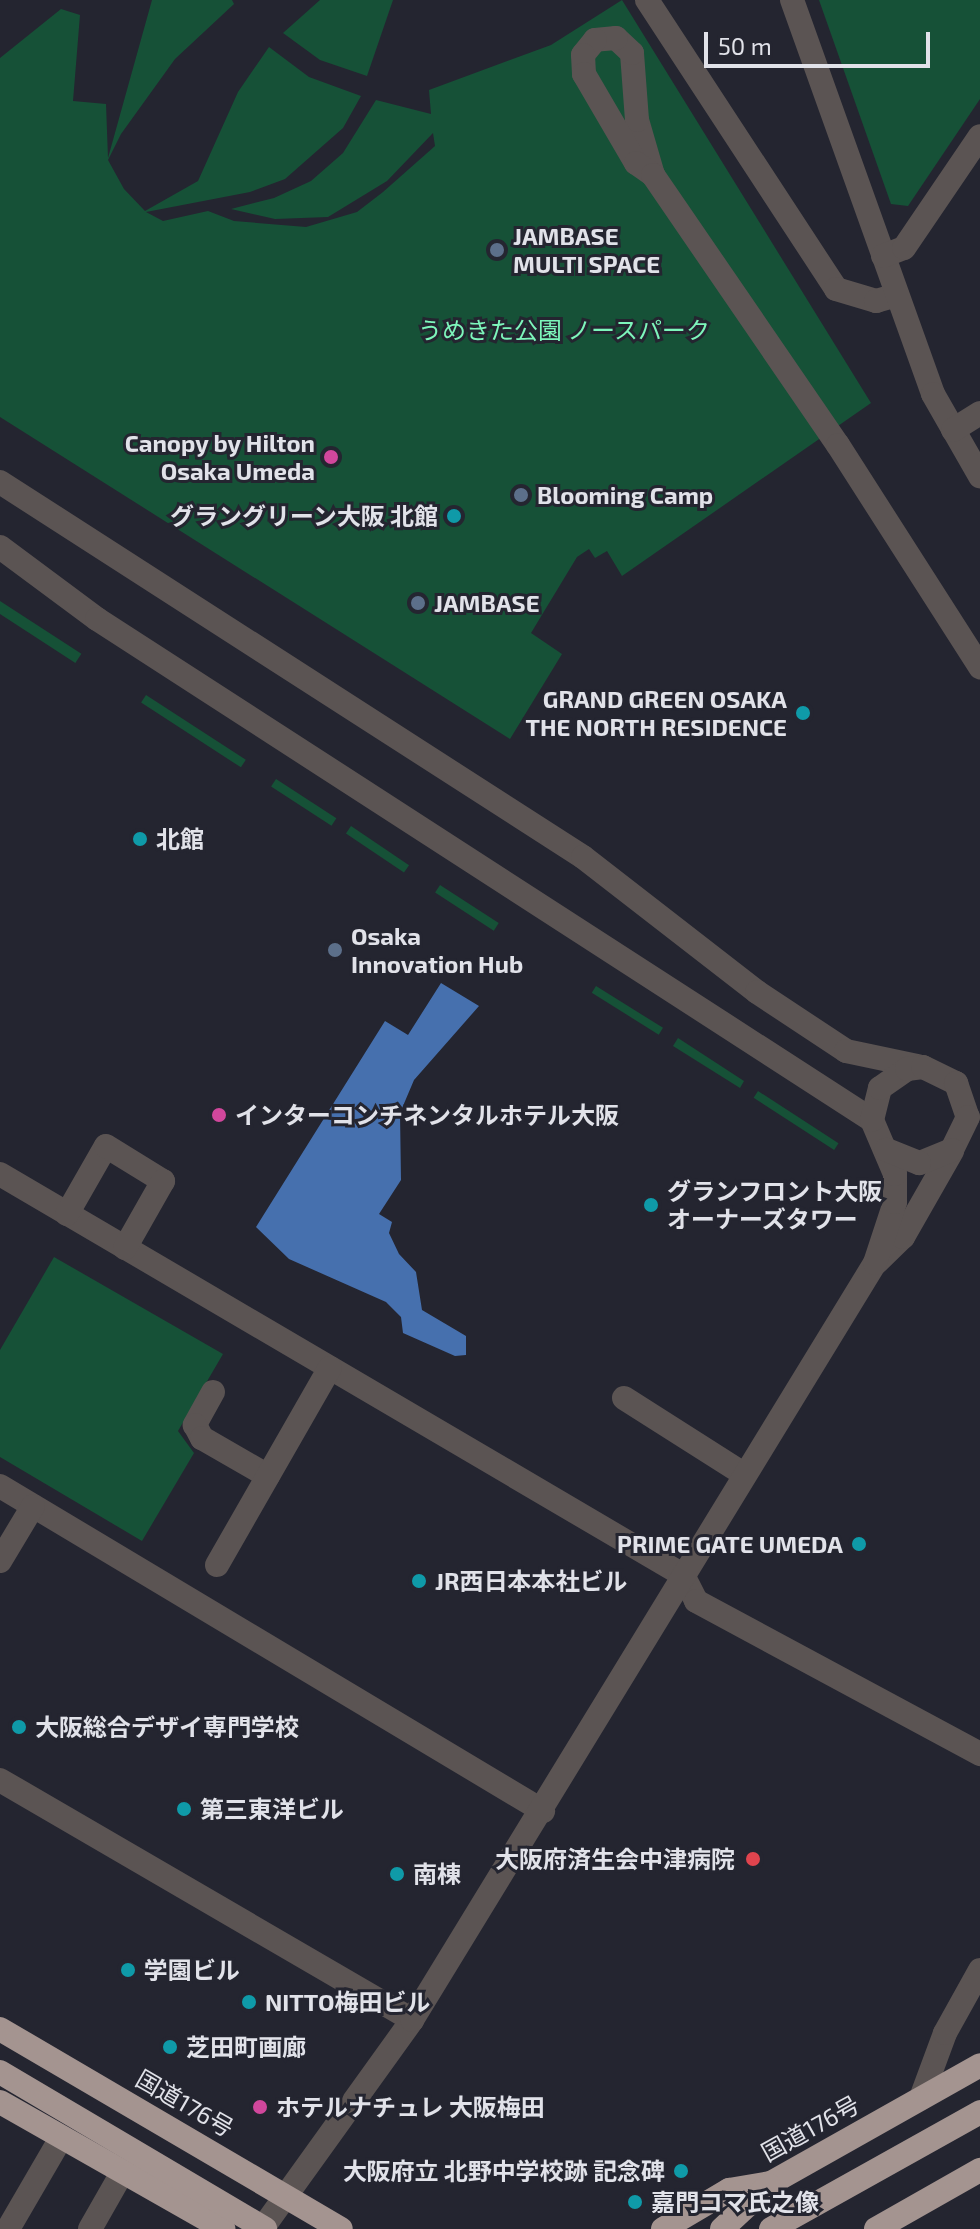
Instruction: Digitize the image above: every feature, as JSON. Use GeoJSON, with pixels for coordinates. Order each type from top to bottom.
{"type":"FeatureCollection","features":[{"type":"Feature","properties":{"kind":"highway","name":"国道176号"},"geometry":{"type":"LineString","coordinates":[[0,2029],[341,2229]]}},
{"type":"Feature","properties":{"kind":"highway","name":"国道176号"},"geometry":{"type":"LineString","coordinates":[[663,2229],[729,2190],[771,2183],[980,2065]]}},
{"type":"Feature","properties":{"kind":"highway"},"geometry":{"type":"LineString","coordinates":[[0,2072],[264,2229]]}},
{"type":"Feature","properties":{"kind":"highway"},"geometry":{"type":"LineString","coordinates":[[0,2102],[224,2229]]}},
{"type":"Feature","properties":{"kind":"highway"},"geometry":{"type":"LineString","coordinates":[[771,2229],[980,2112]]}},
{"type":"Feature","properties":{"kind":"highway"},"geometry":{"type":"LineString","coordinates":[[876,2229],[980,2170]]}},
{"type":"Feature","properties":{"kind":"highway"},"geometry":{"type":"LineString","coordinates":[[722,2229],[771,2183]]}},
{"type":"Feature","properties":{"kind":"street"},"geometry":{"type":"LineString","coordinates":[[647,0],[836,289],[876,301],[897,295]]}},
{"type":"Feature","properties":{"kind":"street"},"geometry":{"type":"LineString","coordinates":[[792,0],[933,394],[980,476]]}},
{"type":"Feature","properties":{"kind":"street"},"geometry":{"type":"LineString","coordinates":[[653,175],[636,163],[584,74],[583,55],[595,40],[616,38],[632,53],[637,120],[653,175],[838,445],[980,667]]}},
{"type":"Feature","properties":{"kind":"street"},"geometry":{"type":"LineString","coordinates":[[883,256],[904,248],[980,136]]}},
{"type":"Feature","properties":{"kind":"street"},"geometry":{"type":"LineString","coordinates":[[953,430],[980,413]]}},
{"type":"Feature","properties":{"kind":"street"},"geometry":{"type":"LineString","coordinates":[[0,482],[583,857],[757,992],[846,1051],[980,1080]]}},
{"type":"Feature","properties":{"kind":"street"},"geometry":{"type":"LineString","coordinates":[[0,547],[97,619],[872,1120]]}},
{"type":"Feature","properties":{"kind":"street"},"geometry":{"type":"LineString","coordinates":[[264,2229],[412,2020],[543,1811],[742,1473],[875,1263],[895,1202],[895,1174],[872,1120],[873,1103],[886,1082],[907,1069],[932,1070],[965,1099],[965,1135],[903,1237],[875,1263]]}},
{"type":"Feature","properties":{"kind":"street"},"geometry":{"type":"LineString","coordinates":[[887,1150],[919,1163],[965,1135]]}},
{"type":"Feature","properties":{"kind":"street"},"geometry":{"type":"LineString","coordinates":[[67,1214],[106,1146],[163,1181],[125,1248]]}},
{"type":"Feature","properties":{"kind":"street"},"geometry":{"type":"LineString","coordinates":[[0,1174],[683,1575],[696,1601],[980,1754]]}},
{"type":"Feature","properties":{"kind":"street"},"geometry":{"type":"LineString","coordinates":[[217,1565],[330,1368]]}},
{"type":"Feature","properties":{"kind":"street"},"geometry":{"type":"LineString","coordinates":[[213,1392],[195,1425],[202,1438],[268,1476]]}},
{"type":"Feature","properties":{"kind":"street"},"geometry":{"type":"LineString","coordinates":[[624,1398],[742,1473]]}},
{"type":"Feature","properties":{"kind":"street"},"geometry":{"type":"LineString","coordinates":[[0,1486],[543,1811]]}},
{"type":"Feature","properties":{"kind":"street"},"geometry":{"type":"LineString","coordinates":[[0,1561],[33,1506]]}},
{"type":"Feature","properties":{"kind":"street"},"geometry":{"type":"LineString","coordinates":[[0,1780],[412,2020]]}},
{"type":"Feature","properties":{"kind":"street"},"geometry":{"type":"LineString","coordinates":[[921,2098],[945,2033],[980,1970]]}},
{"type":"Feature","properties":{"kind":"street"},"geometry":{"type":"LineString","coordinates":[[8,2229],[61,2138]]}},
{"type":"Feature","properties":{"kind":"street"},"geometry":{"type":"LineString","coordinates":[[90,2229],[122,2173]]}},
{"type":"Feature","properties":{"kind":"green space","name":"うめきた公園 ノースパーク"},"geometry":{"type":"Polygon","coordinates":[[[152,0],[232,0],[234,4],[175,59],[121,134],[108,160],[124,189],[145,211],[198,181],[238,92],[269,47],[309,77],[361,96],[343,128],[285,179],[250,192],[146,212],[163,221],[208,211],[234,221],[306,227],[357,212],[435,146],[433,133],[387,181],[328,217],[275,219],[231,209],[274,198],[311,181],[343,153],[376,100],[431,114],[429,90],[551,45],[622,0],[871,403],[622,576],[607,551],[595,558],[589,549],[577,557],[531,633],[562,654],[510,739],[0,417],[0,58],[61,9],[80,15],[73,101],[106,104],[108,158],[152,0]]]}},
{"type":"Feature","properties":{"kind":"green space"},"geometry":{"type":"Polygon","coordinates":[[[320,0],[393,0],[367,76],[320,60],[283,33],[320,0]]]}},
{"type":"Feature","properties":{"kind":"green space"},"geometry":{"type":"Polygon","coordinates":[[[819,0],[980,0],[980,99],[908,206],[891,204],[819,0]]]}},
{"type":"Feature","properties":{"kind":"green space"},"geometry":{"type":"Polygon","coordinates":[[[0,601],[81,654],[75,663],[0,614],[0,601]]]}},
{"type":"Feature","properties":{"kind":"green space"},"geometry":{"type":"Polygon","coordinates":[[[146,695],[246,760],[241,767],[141,703],[146,695]]]}},
{"type":"Feature","properties":{"kind":"green space"},"geometry":{"type":"Polygon","coordinates":[[[276,779],[336,818],[331,826],[271,787],[276,779]]]}},
{"type":"Feature","properties":{"kind":"green space"},"geometry":{"type":"Polygon","coordinates":[[[351,826],[409,865],[404,873],[346,833],[351,826]]]}},
{"type":"Feature","properties":{"kind":"green space"},"geometry":{"type":"Polygon","coordinates":[[[440,885],[499,923],[494,931],[435,893],[440,885]]]}},
{"type":"Feature","properties":{"kind":"green space"},"geometry":{"type":"Polygon","coordinates":[[[596,986],[663,1028],[659,1035],[592,993],[596,986]]]}},
{"type":"Feature","properties":{"kind":"green space"},"geometry":{"type":"Polygon","coordinates":[[[678,1038],[744,1081],[740,1088],[673,1046],[678,1038]]]}},
{"type":"Feature","properties":{"kind":"green space"},"geometry":{"type":"Polygon","coordinates":[[[758,1091],[839,1143],[834,1150],[754,1098],[758,1091]]]}},
{"type":"Feature","properties":{"kind":"green space"},"geometry":{"type":"Polygon","coordinates":[[[54,1257],[223,1354],[178,1431],[194,1453],[142,1541],[0,1457],[0,1350],[54,1257]]]}},
{"type":"Feature","properties":{"kind":"water"},"geometry":{"type":"Polygon","coordinates":[[[441,983],[479,1006],[414,1080],[400,1113],[401,1180],[379,1214],[392,1222],[389,1233],[399,1254],[416,1272],[422,1310],[466,1336],[466,1355],[455,1356],[403,1333],[401,1317],[386,1302],[289,1259],[256,1227],[385,1021],[408,1035],[441,983]]]}},
{"type":"Feature","properties":{"kind":"place","name":"JAMBASE MULTI SPACE"},"geometry":{"type":"Point","coordinates":[497,250]}},
{"type":"Feature","properties":{"kind":"place","name":"Canopy by Hilton Osaka Umeda"},"geometry":{"type":"Point","coordinates":[331,457]}},
{"type":"Feature","properties":{"kind":"place","name":"Blooming Camp"},"geometry":{"type":"Point","coordinates":[521,495]}},
{"type":"Feature","properties":{"kind":"place","name":"グラングリーン大阪 北館"},"geometry":{"type":"Point","coordinates":[454,516]}},
{"type":"Feature","properties":{"kind":"place","name":"JAMBASE"},"geometry":{"type":"Point","coordinates":[418,603]}},
{"type":"Feature","properties":{"kind":"place","name":"GRAND GREEN OSAKA THE NORTH RESIDENCE"},"geometry":{"type":"Point","coordinates":[803,713]}},
{"type":"Feature","properties":{"kind":"place","name":"北館"},"geometry":{"type":"Point","coordinates":[140,839]}},
{"type":"Feature","properties":{"kind":"place","name":"Osaka Innovation Hub"},"geometry":{"type":"Point","coordinates":[335,950]}},
{"type":"Feature","properties":{"kind":"place","name":"インターコンチネンタルホテル大阪"},"geometry":{"type":"Point","coordinates":[219,1115]}},
{"type":"Feature","properties":{"kind":"place","name":"グランフロント大阪 オーナーズタワー"},"geometry":{"type":"Point","coordinates":[651,1205]}},
{"type":"Feature","properties":{"kind":"place","name":"PRIME GATE UMEDA"},"geometry":{"type":"Point","coordinates":[859,1544]}},
{"type":"Feature","properties":{"kind":"place","name":"JR西日本本社ビル"},"geometry":{"type":"Point","coordinates":[419,1581]}},
{"type":"Feature","properties":{"kind":"place","name":"大阪総合デザイ専門学校"},"geometry":{"type":"Point","coordinates":[19,1727]}},
{"type":"Feature","properties":{"kind":"place","name":"第三東洋ビル"},"geometry":{"type":"Point","coordinates":[184,1809]}},
{"type":"Feature","properties":{"kind":"place","name":"大阪府済生会中津病院"},"geometry":{"type":"Point","coordinates":[753,1859]}},
{"type":"Feature","properties":{"kind":"place","name":"南棟"},"geometry":{"type":"Point","coordinates":[397,1874]}},
{"type":"Feature","properties":{"kind":"place","name":"学園ビル"},"geometry":{"type":"Point","coordinates":[128,1970]}},
{"type":"Feature","properties":{"kind":"place","name":"NITTO梅田ビル"},"geometry":{"type":"Point","coordinates":[249,2002]}},
{"type":"Feature","properties":{"kind":"place","name":"芝田町画廊"},"geometry":{"type":"Point","coordinates":[170,2047]}},
{"type":"Feature","properties":{"kind":"place","name":"ホテルナチュレ 大阪梅田"},"geometry":{"type":"Point","coordinates":[260,2107]}},
{"type":"Feature","properties":{"kind":"place","name":"大阪府立 北野中学校跡 記念碑"},"geometry":{"type":"Point","coordinates":[681,2171]}},
{"type":"Feature","properties":{"kind":"place","name":"嘉門コマ氏之像"},"geometry":{"type":"Point","coordinates":[635,2202]}}]}
